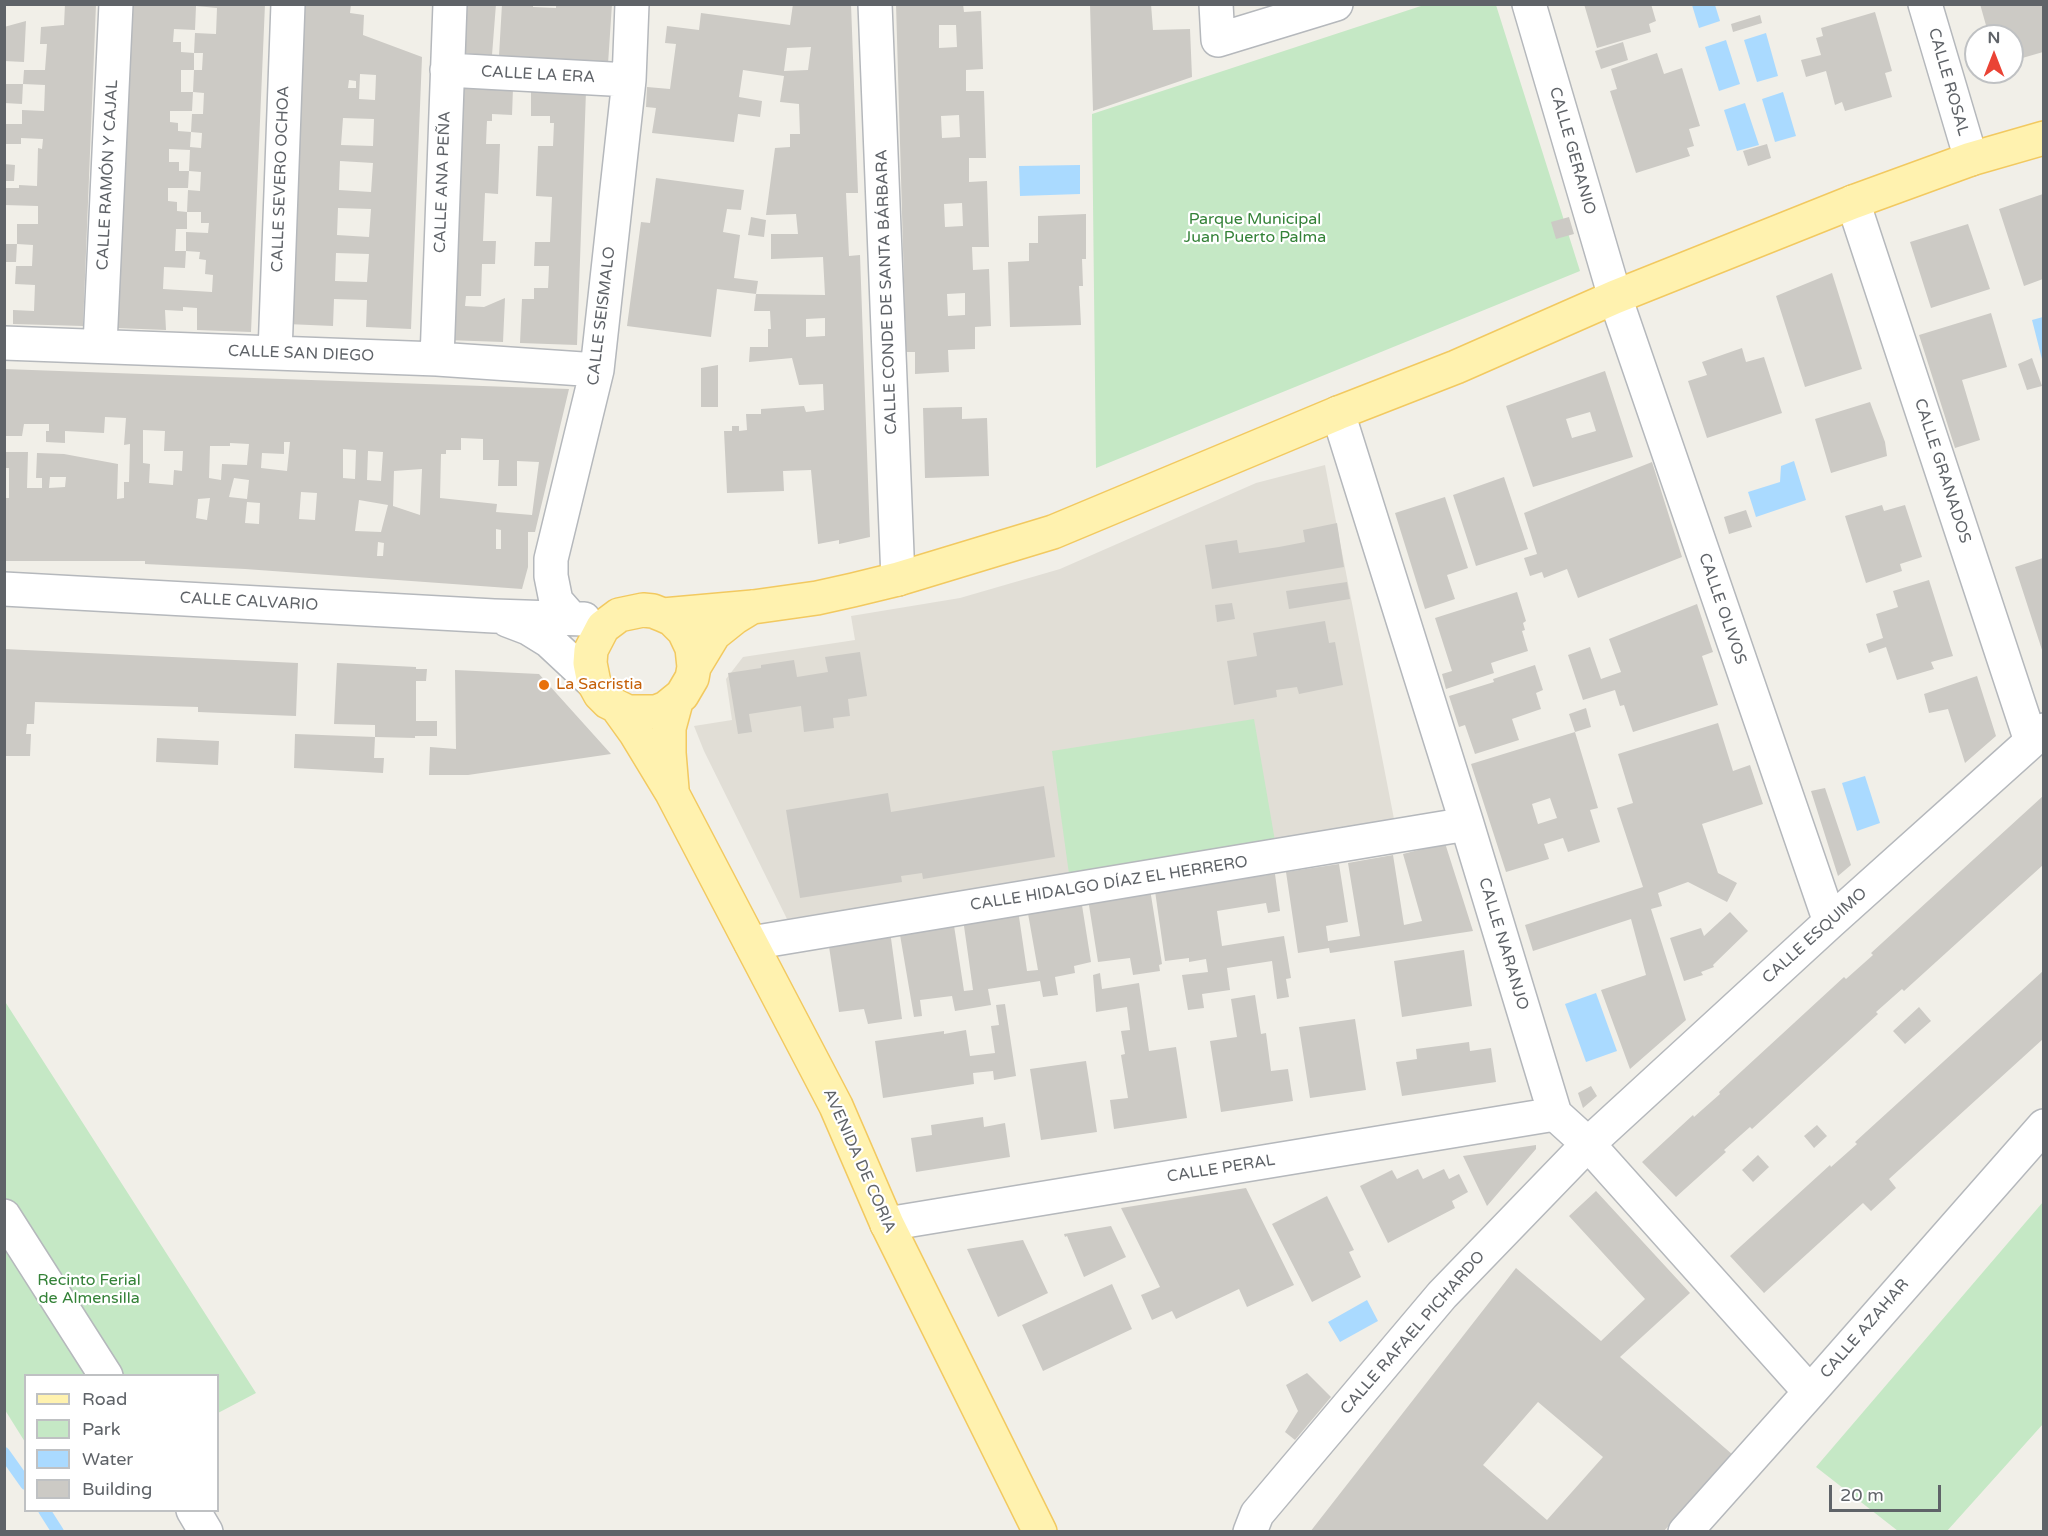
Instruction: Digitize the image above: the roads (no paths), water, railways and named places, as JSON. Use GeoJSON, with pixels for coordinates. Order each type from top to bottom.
{"type":"FeatureCollection","features":[{"type":"Feature","properties":{"kind":"main road"},"geometry":{"type":"LineString","coordinates":[[663,615],[753,607],[817,598],[898,579],[1053,532],[1338,413],[1456,367],[1615,297],[1853,202],[1971,159],[2043,138]]}},
{"type":"Feature","properties":{"kind":"main road"},"geometry":{"type":"LineString","coordinates":[[694,667],[692,648],[684,631],[672,619],[653,611],[631,611],[610,621],[598,634],[591,650],[590,663],[594,683],[600,694],[628,712],[649,713],[676,702],[687,688],[694,667],[714,634],[753,607]]}},
{"type":"Feature","properties":{"kind":"main road","name":"AVENIDA DE CORIA"},"geometry":{"type":"LineString","coordinates":[[672,793],[669,728],[676,702]]}},
{"type":"Feature","properties":{"kind":"main road","name":"AVENIDA DE CORIA"},"geometry":{"type":"LineString","coordinates":[[617,707],[672,793],[836,1107],[887,1224],[1040,1532]]}},
{"type":"Feature","properties":{"kind":"street","name":"CALLE RAMÓN Y CAJAL"},"geometry":{"type":"LineString","coordinates":[[100,345],[116,4]]}},
{"type":"Feature","properties":{"kind":"street","name":"CALLE SEVERO OCHOA"},"geometry":{"type":"LineString","coordinates":[[275,353],[288,4]]}},
{"type":"Feature","properties":{"kind":"street","name":"CALLE ANA PEÑA"},"geometry":{"type":"LineString","coordinates":[[437,359],[450,4]]}},
{"type":"Feature","properties":{"kind":"street","name":"CALLE SEISMALO"},"geometry":{"type":"LineString","coordinates":[[571,618],[556,601],[551,576],[551,559],[597,370],[629,81],[632,4]]}},
{"type":"Feature","properties":{"kind":"street","name":"CALLE CONDE DE SANTA BÁRBARA"},"geometry":{"type":"LineString","coordinates":[[875,4],[898,579]]}},
{"type":"Feature","properties":{"kind":"street"},"geometry":{"type":"LineString","coordinates":[[1216,4],[1218,40],[1336,4]]}},
{"type":"Feature","properties":{"kind":"street","name":"CALLE GERANIO"},"geometry":{"type":"LineString","coordinates":[[1529,4],[1615,297]]}},
{"type":"Feature","properties":{"kind":"street","name":"CALLE ROSAL"},"geometry":{"type":"LineString","coordinates":[[1925,4],[1971,159]]}},
{"type":"Feature","properties":{"kind":"street","name":"CALLE LA ERA"},"geometry":{"type":"LineString","coordinates":[[447,70],[629,81]]}},
{"type":"Feature","properties":{"kind":"street","name":"CALLE GRANADOS"},"geometry":{"type":"LineString","coordinates":[[1853,202],[2037,736]]}},
{"type":"Feature","properties":{"kind":"street","name":"CALLE OLIVOS"},"geometry":{"type":"LineString","coordinates":[[1615,297],[1830,922]]}},
{"type":"Feature","properties":{"kind":"street","name":"CALLE SAN DIEGO"},"geometry":{"type":"LineString","coordinates":[[4,343],[437,359],[597,370]]}},
{"type":"Feature","properties":{"kind":"street","name":"CALLE NARANJO"},"geometry":{"type":"LineString","coordinates":[[1338,413],[1555,1114]]}},
{"type":"Feature","properties":{"kind":"street","name":"CALLE CALVARIO"},"geometry":{"type":"LineString","coordinates":[[4,589],[610,621]]}},
{"type":"Feature","properties":{"kind":"street","name":"CALLE CALVARIO"},"geometry":{"type":"LineString","coordinates":[[494,616],[528,628],[549,642],[594,683]]}},
{"type":"Feature","properties":{"kind":"street","name":"CALLE ESQUIMO"},"geometry":{"type":"LineString","coordinates":[[1588,1143],[2037,736]]}},
{"type":"Feature","properties":{"kind":"street","name":"CALLE HIDALGO DÍAZ EL HERRERO"},"geometry":{"type":"LineString","coordinates":[[751,943],[1467,824]]}},
{"type":"Feature","properties":{"kind":"street"},"geometry":{"type":"LineString","coordinates":[[1555,1114],[1588,1143],[1810,1392]]}},
{"type":"Feature","properties":{"kind":"street","name":"CALLE PERAL"},"geometry":{"type":"LineString","coordinates":[[887,1224],[1555,1114]]}},
{"type":"Feature","properties":{"kind":"street","name":"CALLE AZAHAR"},"geometry":{"type":"LineString","coordinates":[[1685,1532],[2043,1126]]}},
{"type":"Feature","properties":{"kind":"street","name":"CALLE RAFAEL PICHARDO"},"geometry":{"type":"LineString","coordinates":[[1250,1532],[1257,1514],[1442,1295],[1588,1143]]}},
{"type":"Feature","properties":{"kind":"street"},"geometry":{"type":"LineString","coordinates":[[4,1216],[105,1374]]}},
{"type":"Feature","properties":{"kind":"street"},"geometry":{"type":"LineString","coordinates":[[194,1512],[206,1532]]}},
{"type":"Feature","properties":{"kind":"water"},"geometry":{"type":"Polygon","coordinates":[[[1692,5],[1715,5],[1720,21],[1699,28],[1692,5]]]}},
{"type":"Feature","properties":{"kind":"water"},"geometry":{"type":"Polygon","coordinates":[[[1766,33],[1778,76],[1757,82],[1744,40],[1766,33]]]}},
{"type":"Feature","properties":{"kind":"water"},"geometry":{"type":"Polygon","coordinates":[[[1726,40],[1740,84],[1719,91],[1705,47],[1726,40]]]}},
{"type":"Feature","properties":{"kind":"water"},"geometry":{"type":"Polygon","coordinates":[[[1783,92],[1796,136],[1775,142],[1762,99],[1783,92]]]}},
{"type":"Feature","properties":{"kind":"water"},"geometry":{"type":"Polygon","coordinates":[[[1745,103],[1759,145],[1737,151],[1724,110],[1745,103]]]}},
{"type":"Feature","properties":{"kind":"water"},"geometry":{"type":"Polygon","coordinates":[[[1080,165],[1080,194],[1020,196],[1019,166],[1080,165]]]}},
{"type":"Feature","properties":{"kind":"water"},"geometry":{"type":"Polygon","coordinates":[[[2044,317],[2043,363],[2032,320],[2044,317]]]}},
{"type":"Feature","properties":{"kind":"water"},"geometry":{"type":"Polygon","coordinates":[[[1794,461],[1806,500],[1756,517],[1748,492],[1780,482],[1781,466],[1794,461]]]}},
{"type":"Feature","properties":{"kind":"water"},"geometry":{"type":"Polygon","coordinates":[[[1865,776],[1880,823],[1857,831],[1842,783],[1865,776]]]}},
{"type":"Feature","properties":{"kind":"water"},"geometry":{"type":"Polygon","coordinates":[[[1596,993],[1617,1051],[1586,1062],[1565,1004],[1596,993]]]}},
{"type":"Feature","properties":{"kind":"water"},"geometry":{"type":"Polygon","coordinates":[[[1367,1300],[1378,1321],[1340,1342],[1328,1322],[1367,1300]]]}},
{"type":"Feature","properties":{"kind":"waterway"},"geometry":{"type":"LineString","coordinates":[[4,1453],[24,1481]]}},
{"type":"Feature","properties":{"kind":"waterway"},"geometry":{"type":"LineString","coordinates":[[45,1512],[58,1532]]}},
{"type":"Feature","properties":{"kind":"place","name":"La Sacristia"},"geometry":{"type":"Point","coordinates":[544,685]}},
{"type":"Feature","properties":{"kind":"park label","name":"Parque Municipal Juan Puerto Palma"},"geometry":{"type":"Point","coordinates":[1255,229]}},
{"type":"Feature","properties":{"kind":"park label","name":"Recinto Ferial de Almensilla"},"geometry":{"type":"Point","coordinates":[89,1290]}}]}
